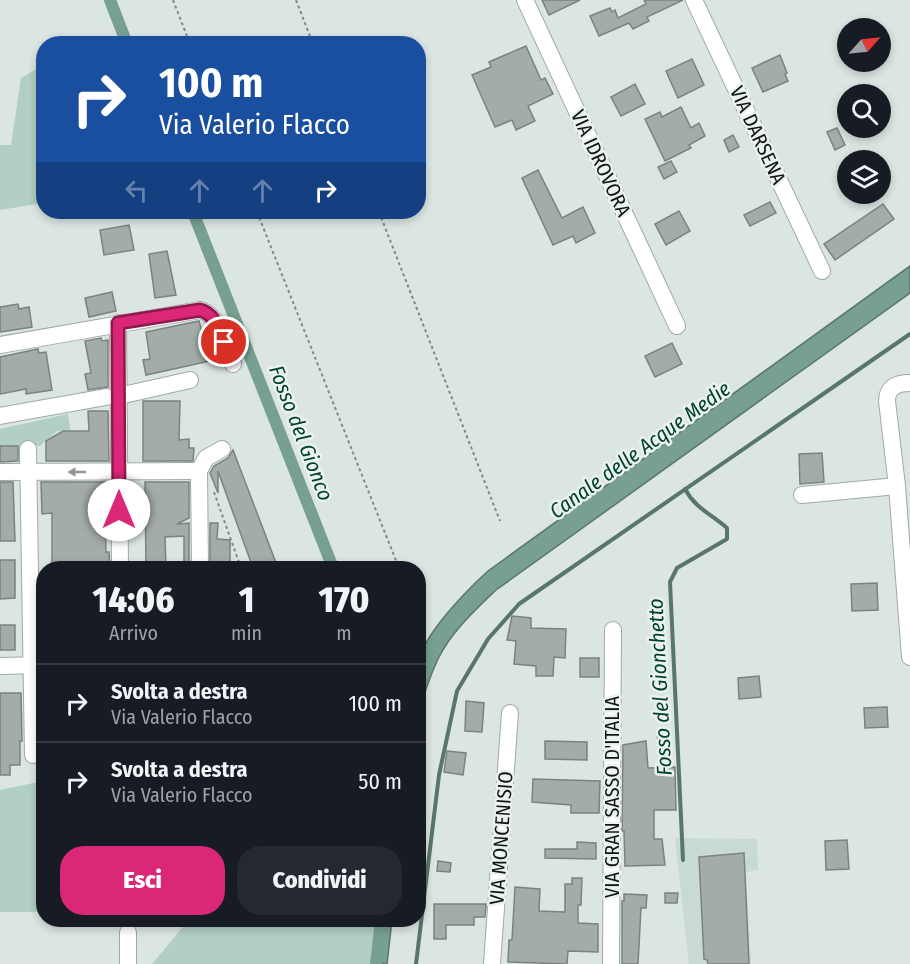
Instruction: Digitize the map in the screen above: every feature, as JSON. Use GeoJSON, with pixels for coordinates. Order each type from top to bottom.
{"type":"FeatureCollection","features":[{"type":"Feature","properties":{"kind":"street","name":"VIA IDROVORA"},"geometry":{"type":"LineString","coordinates":[[525,0],[677,326]]}},
{"type":"Feature","properties":{"kind":"street","name":"VIA DARSENA"},"geometry":{"type":"LineString","coordinates":[[694,0],[822,271]]}},
{"type":"Feature","properties":{"kind":"street"},"geometry":{"type":"LineString","coordinates":[[0,345],[118,323],[203,311],[215,321],[233,364]]}},
{"type":"Feature","properties":{"kind":"street"},"geometry":{"type":"LineString","coordinates":[[118,323],[112,397],[119,471],[120,561]]}},
{"type":"Feature","properties":{"kind":"street"},"geometry":{"type":"LineString","coordinates":[[0,416],[112,397],[190,380]]}},
{"type":"Feature","properties":{"kind":"street"},"geometry":{"type":"LineString","coordinates":[[910,383],[894,386],[887,397],[897,486],[910,657]]}},
{"type":"Feature","properties":{"kind":"street"},"geometry":{"type":"LineString","coordinates":[[28,449],[36,627]]}},
{"type":"Feature","properties":{"kind":"street"},"geometry":{"type":"LineString","coordinates":[[200,561],[199,471],[206,458],[222,449]]}},
{"type":"Feature","properties":{"kind":"street"},"geometry":{"type":"LineString","coordinates":[[0,472],[199,471]]}},
{"type":"Feature","properties":{"kind":"street"},"geometry":{"type":"LineString","coordinates":[[802,495],[897,486]]}},
{"type":"Feature","properties":{"kind":"street","name":"VIA GRAN SASSO D'ITALIA"},"geometry":{"type":"LineString","coordinates":[[611,964],[613,630]]}},
{"type":"Feature","properties":{"kind":"street"},"geometry":{"type":"LineString","coordinates":[[0,666],[36,666]]}},
{"type":"Feature","properties":{"kind":"street"},"geometry":{"type":"LineString","coordinates":[[33,755],[36,702]]}},
{"type":"Feature","properties":{"kind":"street","name":"VIA MONCENISIO"},"geometry":{"type":"LineString","coordinates":[[492,964],[510,713]]}},
{"type":"Feature","properties":{"kind":"street"},"geometry":{"type":"LineString","coordinates":[[128,964],[129,933]]}},
{"type":"Feature","properties":{"kind":"path"},"geometry":{"type":"LineString","coordinates":[[173,0],[187,36]]}},
{"type":"Feature","properties":{"kind":"path"},"geometry":{"type":"LineString","coordinates":[[296,0],[311,36]]}},
{"type":"Feature","properties":{"kind":"path"},"geometry":{"type":"LineString","coordinates":[[260,219],[396,561]]}},
{"type":"Feature","properties":{"kind":"path"},"geometry":{"type":"LineString","coordinates":[[382,219],[500,521]]}},
{"type":"Feature","properties":{"kind":"path"},"geometry":{"type":"LineString","coordinates":[[214,493],[238,561]]}},
{"type":"Feature","properties":{"kind":"shaded area"},"geometry":{"type":"Polygon","coordinates":[[[36,69],[36,204],[0,210],[0,145],[11,145],[21,78],[36,69]]]}},
{"type":"Feature","properties":{"kind":"shaded area"},"geometry":{"type":"Polygon","coordinates":[[[910,266],[910,293],[496,590],[464,622],[443,649],[426,690],[426,643],[429,637],[448,612],[488,571],[910,266]]]}},
{"type":"Feature","properties":{"kind":"shaded area"},"geometry":{"type":"Polygon","coordinates":[[[68,414],[70,430],[57,431],[40,446],[0,446],[0,429],[68,414]]]}},
{"type":"Feature","properties":{"kind":"shaded area"},"geometry":{"type":"Polygon","coordinates":[[[36,782],[36,912],[0,912],[0,790],[36,782]]]}},
{"type":"Feature","properties":{"kind":"shaded area"},"geometry":{"type":"Polygon","coordinates":[[[675,838],[757,839],[758,870],[746,872],[751,964],[689,964],[675,838]]]}},
{"type":"Feature","properties":{"kind":"shaded area"},"geometry":{"type":"Polygon","coordinates":[[[183,927],[380,927],[376,964],[152,964],[183,927]]]}},
{"type":"Feature","properties":{"kind":"shaded area"},"geometry":{"type":"Polygon","coordinates":[[[380,927],[391,927],[387,964],[376,964],[380,927]]]}},
{"type":"Feature","properties":{"kind":"building"},"geometry":{"type":"Polygon","coordinates":[[[542,0],[580,0],[549,15],[542,0]]]}},
{"type":"Feature","properties":{"kind":"building"},"geometry":{"type":"Polygon","coordinates":[[[644,0],[683,0],[647,17],[649,21],[633,29],[629,23],[599,36],[590,16],[610,8],[612,12],[615,10],[618,18],[646,4],[644,0]]]}},
{"type":"Feature","properties":{"kind":"building"},"geometry":{"type":"Polygon","coordinates":[[[526,46],[541,80],[545,78],[553,94],[528,106],[535,121],[516,130],[512,120],[495,127],[472,75],[491,67],[489,62],[526,46]]]}},
{"type":"Feature","properties":{"kind":"building"},"geometry":{"type":"Polygon","coordinates":[[[780,55],[788,81],[763,92],[752,68],[780,55]]]}},
{"type":"Feature","properties":{"kind":"building"},"geometry":{"type":"Polygon","coordinates":[[[692,59],[704,85],[678,98],[666,71],[692,59]]]}},
{"type":"Feature","properties":{"kind":"building"},"geometry":{"type":"Polygon","coordinates":[[[635,84],[645,104],[621,116],[611,97],[635,84]]]}},
{"type":"Feature","properties":{"kind":"building"},"geometry":{"type":"Polygon","coordinates":[[[681,107],[691,128],[699,123],[705,136],[689,145],[691,148],[665,161],[645,119],[660,112],[662,117],[681,107]]]}},
{"type":"Feature","properties":{"kind":"building"},"geometry":{"type":"Polygon","coordinates":[[[837,128],[837,138],[842,138],[845,145],[835,150],[827,132],[837,128]]]}},
{"type":"Feature","properties":{"kind":"building"},"geometry":{"type":"Polygon","coordinates":[[[733,135],[739,147],[729,152],[724,140],[733,135]]]}},
{"type":"Feature","properties":{"kind":"building"},"geometry":{"type":"Polygon","coordinates":[[[671,161],[677,172],[664,179],[658,167],[671,161]]]}},
{"type":"Feature","properties":{"kind":"building"},"geometry":{"type":"Polygon","coordinates":[[[538,170],[562,218],[583,207],[595,233],[576,243],[573,236],[553,245],[522,178],[538,170]]]}},
{"type":"Feature","properties":{"kind":"building"},"geometry":{"type":"Polygon","coordinates":[[[770,202],[776,213],[750,226],[744,215],[770,202]]]}},
{"type":"Feature","properties":{"kind":"building"},"geometry":{"type":"Polygon","coordinates":[[[883,204],[894,219],[835,260],[824,244],[883,204]]]}},
{"type":"Feature","properties":{"kind":"building"},"geometry":{"type":"Polygon","coordinates":[[[679,211],[690,231],[666,245],[655,224],[679,211]]]}},
{"type":"Feature","properties":{"kind":"building"},"geometry":{"type":"Polygon","coordinates":[[[129,225],[134,250],[104,255],[100,230],[129,225]]]}},
{"type":"Feature","properties":{"kind":"building"},"geometry":{"type":"Polygon","coordinates":[[[167,251],[176,295],[155,298],[149,254],[167,251]]]}},
{"type":"Feature","properties":{"kind":"building"},"geometry":{"type":"Polygon","coordinates":[[[112,292],[116,311],[89,317],[85,298],[112,292]]]}},
{"type":"Feature","properties":{"kind":"building"},"geometry":{"type":"Polygon","coordinates":[[[18,304],[19,309],[29,307],[32,327],[0,332],[0,307],[18,304]]]}},
{"type":"Feature","properties":{"kind":"building"},"geometry":{"type":"Polygon","coordinates":[[[199,321],[210,361],[146,375],[143,360],[150,359],[146,332],[199,321]]]}},
{"type":"Feature","properties":{"kind":"building"},"geometry":{"type":"Polygon","coordinates":[[[101,338],[102,341],[108,340],[108,387],[88,390],[85,374],[91,373],[85,341],[101,338]]]}},
{"type":"Feature","properties":{"kind":"building"},"geometry":{"type":"Polygon","coordinates":[[[672,343],[682,364],[655,377],[645,356],[672,343]]]}},
{"type":"Feature","properties":{"kind":"building"},"geometry":{"type":"Polygon","coordinates":[[[38,349],[39,353],[46,352],[52,390],[26,394],[26,389],[0,394],[0,357],[38,349]]]}},
{"type":"Feature","properties":{"kind":"building"},"geometry":{"type":"Polygon","coordinates":[[[143,401],[180,401],[179,440],[189,439],[189,448],[194,448],[193,461],[143,461],[143,401]]]}},
{"type":"Feature","properties":{"kind":"building"},"geometry":{"type":"Polygon","coordinates":[[[88,411],[108,411],[109,461],[46,461],[46,441],[63,431],[89,431],[88,411]]]}},
{"type":"Feature","properties":{"kind":"building"},"geometry":{"type":"Polygon","coordinates":[[[0,446],[18,446],[18,461],[0,462],[0,446]]]}},
{"type":"Feature","properties":{"kind":"building"},"geometry":{"type":"Polygon","coordinates":[[[233,450],[275,561],[250,561],[218,471],[218,493],[210,473],[214,466],[228,458],[233,450]]]}},
{"type":"Feature","properties":{"kind":"building"},"geometry":{"type":"Polygon","coordinates":[[[822,453],[824,482],[800,484],[799,454],[822,453]]]}},
{"type":"Feature","properties":{"kind":"building"},"geometry":{"type":"Polygon","coordinates":[[[0,482],[13,482],[15,541],[0,541],[0,482]]]}},
{"type":"Feature","properties":{"kind":"building"},"geometry":{"type":"Polygon","coordinates":[[[41,482],[106,482],[109,520],[105,520],[106,552],[109,552],[110,561],[52,561],[52,513],[42,514],[41,482]]]}},
{"type":"Feature","properties":{"kind":"building"},"geometry":{"type":"Polygon","coordinates":[[[145,482],[189,482],[189,518],[177,524],[189,523],[189,561],[184,561],[184,536],[165,537],[166,561],[146,561],[145,482]]]}},
{"type":"Feature","properties":{"kind":"building"},"geometry":{"type":"Polygon","coordinates":[[[210,523],[218,523],[217,539],[230,540],[230,561],[210,561],[210,523]]]}},
{"type":"Feature","properties":{"kind":"building"},"geometry":{"type":"Polygon","coordinates":[[[0,560],[15,560],[15,598],[0,599],[0,560]]]}},
{"type":"Feature","properties":{"kind":"building"},"geometry":{"type":"Polygon","coordinates":[[[877,583],[878,610],[852,611],[851,584],[877,583]]]}},
{"type":"Feature","properties":{"kind":"building"},"geometry":{"type":"Polygon","coordinates":[[[512,616],[531,618],[531,628],[566,629],[565,658],[554,657],[553,676],[536,676],[536,666],[514,664],[516,641],[507,640],[512,616]]]}},
{"type":"Feature","properties":{"kind":"building"},"geometry":{"type":"Polygon","coordinates":[[[0,625],[15,625],[15,650],[0,650],[0,625]]]}},
{"type":"Feature","properties":{"kind":"building"},"geometry":{"type":"Polygon","coordinates":[[[580,658],[599,658],[599,677],[580,677],[580,658]]]}},
{"type":"Feature","properties":{"kind":"building"},"geometry":{"type":"Polygon","coordinates":[[[759,676],[761,697],[739,699],[738,678],[759,676]]]}},
{"type":"Feature","properties":{"kind":"building"},"geometry":{"type":"Polygon","coordinates":[[[0,693],[21,693],[20,765],[10,765],[10,775],[0,775],[0,693]]]}},
{"type":"Feature","properties":{"kind":"building"},"geometry":{"type":"Polygon","coordinates":[[[466,701],[484,703],[482,732],[465,731],[466,701]]]}},
{"type":"Feature","properties":{"kind":"building"},"geometry":{"type":"Polygon","coordinates":[[[887,707],[888,727],[865,728],[864,708],[887,707]]]}},
{"type":"Feature","properties":{"kind":"building"},"geometry":{"type":"Polygon","coordinates":[[[657,732],[668,732],[669,743],[658,744],[657,732]]]}},
{"type":"Feature","properties":{"kind":"building"},"geometry":{"type":"Polygon","coordinates":[[[545,741],[587,742],[587,760],[545,759],[545,741]]]}},
{"type":"Feature","properties":{"kind":"building"},"geometry":{"type":"Polygon","coordinates":[[[646,741],[648,768],[675,767],[676,810],[654,810],[654,839],[662,839],[665,865],[625,866],[624,831],[622,831],[623,745],[646,741]]]}},
{"type":"Feature","properties":{"kind":"building"},"geometry":{"type":"Polygon","coordinates":[[[447,751],[466,753],[463,775],[444,772],[447,751]]]}},
{"type":"Feature","properties":{"kind":"building"},"geometry":{"type":"Polygon","coordinates":[[[533,779],[600,781],[599,813],[571,813],[571,805],[532,802],[533,779]]]}},
{"type":"Feature","properties":{"kind":"building"},"geometry":{"type":"Polygon","coordinates":[[[847,840],[849,869],[826,870],[825,841],[847,840]]]}},
{"type":"Feature","properties":{"kind":"building"},"geometry":{"type":"Polygon","coordinates":[[[577,842],[596,843],[596,859],[545,858],[545,849],[577,849],[577,842]]]}},
{"type":"Feature","properties":{"kind":"building"},"geometry":{"type":"Polygon","coordinates":[[[744,853],[749,964],[708,964],[704,959],[699,857],[744,853]]]}},
{"type":"Feature","properties":{"kind":"building"},"geometry":{"type":"Polygon","coordinates":[[[438,861],[451,863],[450,872],[437,871],[438,861]]]}},
{"type":"Feature","properties":{"kind":"building"},"geometry":{"type":"Polygon","coordinates":[[[572,878],[582,878],[578,923],[598,924],[598,952],[568,951],[567,964],[508,962],[509,940],[512,940],[515,887],[540,889],[539,911],[565,912],[565,884],[572,884],[572,878]]]}},
{"type":"Feature","properties":{"kind":"building"},"geometry":{"type":"Polygon","coordinates":[[[665,893],[678,893],[677,903],[665,903],[665,893]]]}},
{"type":"Feature","properties":{"kind":"building"},"geometry":{"type":"Polygon","coordinates":[[[624,894],[647,895],[646,908],[641,908],[638,964],[622,964],[624,894]]]}},
{"type":"Feature","properties":{"kind":"building"},"geometry":{"type":"Polygon","coordinates":[[[434,904],[486,904],[485,917],[474,917],[474,925],[446,925],[446,939],[434,939],[434,904]]]}},
{"type":"Feature","properties":{"kind":"waterway","name":"Fosso del Gionco"},"geometry":{"type":"LineString","coordinates":[[110,0],[124,36]]}},
{"type":"Feature","properties":{"kind":"waterway","name":"Fosso del Gionco"},"geometry":{"type":"LineString","coordinates":[[196,219],[330,561]]}},
{"type":"Feature","properties":{"kind":"waterway"},"geometry":{"type":"LineString","coordinates":[[426,882],[439,775],[457,691],[488,639],[519,604],[910,334]]}},
{"type":"Feature","properties":{"kind":"waterway","name":"Fosso del Gionchetto"},"geometry":{"type":"LineString","coordinates":[[683,860],[670,582],[677,568],[727,539],[727,528],[698,506],[685,489]]}},
{"type":"Feature","properties":{"kind":"waterway","name":"Canale delle Acque Medie"},"geometry":{"type":"LineString","coordinates":[[376,964],[380,927]]}},
{"type":"Feature","properties":{"kind":"waterway"},"geometry":{"type":"LineString","coordinates":[[416,964],[421,927]]}},
{"type":"Feature","properties":{"kind":"route"},"geometry":{"type":"LineString","coordinates":[[119,510],[118,323],[200,310],[213,317],[224,342]]}}]}
